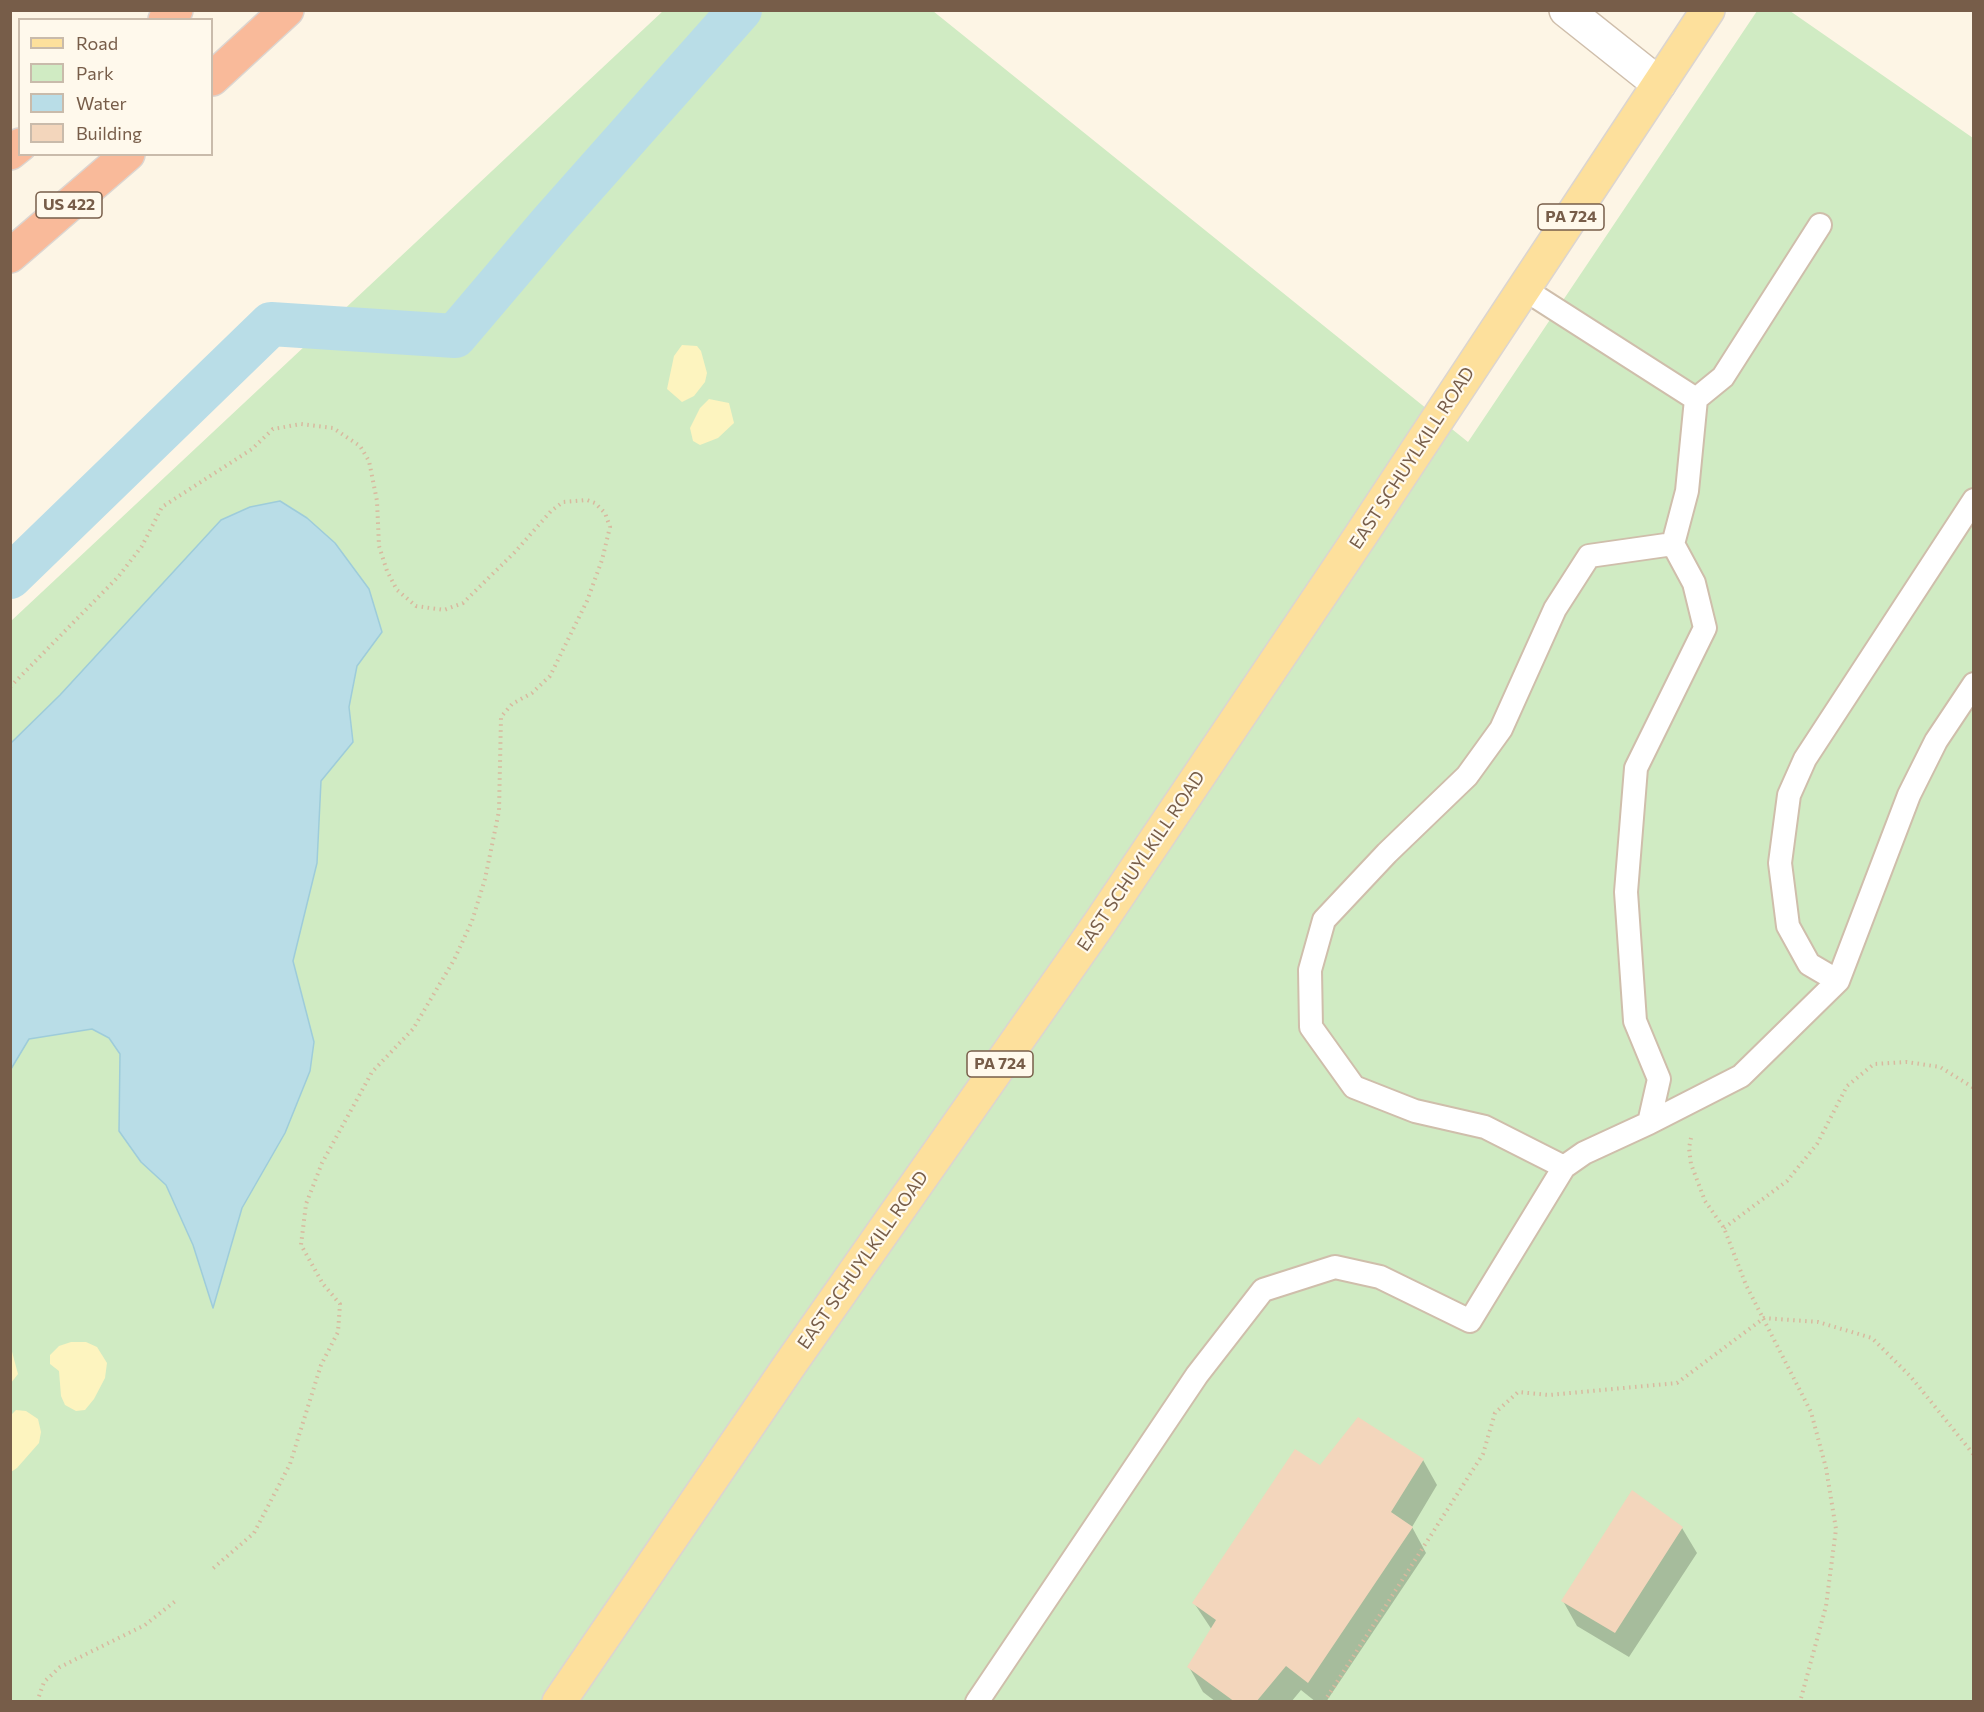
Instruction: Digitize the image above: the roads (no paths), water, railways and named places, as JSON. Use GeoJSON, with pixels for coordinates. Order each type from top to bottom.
{"type":"FeatureCollection","features":[{"type":"Feature","properties":{"kind":"highway"},"geometry":{"type":"LineString","coordinates":[[213,79],[287,10]]}},
{"type":"Feature","properties":{"kind":"highway","name":"US 422"},"geometry":{"type":"LineString","coordinates":[[10,256],[126,156]]}},
{"type":"Feature","properties":{"kind":"main road","name":"EAST SCHUYLKILL ROAD"},"geometry":{"type":"LineString","coordinates":[[559,1701],[790,1363],[1099,924],[1708,10]]}},
{"type":"Feature","properties":{"kind":"street"},"geometry":{"type":"LineString","coordinates":[[1566,10],[1659,84]]}},
{"type":"Feature","properties":{"kind":"lane"},"geometry":{"type":"LineString","coordinates":[[1649,1123],[1659,1079],[1635,1021],[1626,892],[1636,768],[1705,628],[1694,583],[1673,544],[1687,492],[1696,399],[1723,377],[1820,225]]}},
{"type":"Feature","properties":{"kind":"lane"},"geometry":{"type":"LineString","coordinates":[[1524,289],[1696,399]]}},
{"type":"Feature","properties":{"kind":"lane"},"geometry":{"type":"LineString","coordinates":[[1838,981],[1809,964],[1788,926],[1780,863],[1789,795],[1805,759],[1974,500]]}},
{"type":"Feature","properties":{"kind":"lane"},"geometry":{"type":"LineString","coordinates":[[1564,1167],[1485,1128],[1415,1111],[1354,1087],[1311,1027],[1310,970],[1324,920],[1386,853],[1467,776],[1502,729],[1555,609],[1589,556],[1673,544]]}},
{"type":"Feature","properties":{"kind":"lane"},"geometry":{"type":"LineString","coordinates":[[977,1701],[1197,1375],[1263,1290],[1335,1267],[1380,1276],[1470,1321],[1564,1167],[1584,1153],[1741,1076],[1838,981],[1877,884],[1909,795],[1936,741],[1974,684]]}},
{"type":"Feature","properties":{"kind":"water"},"geometry":{"type":"Polygon","coordinates":[[[280,501],[307,518],[335,543],[369,589],[382,632],[357,666],[349,707],[353,742],[321,781],[317,863],[293,961],[314,1042],[310,1071],[285,1133],[242,1208],[213,1308],[193,1245],[166,1185],[141,1162],[119,1131],[120,1054],[109,1038],[92,1029],[29,1039],[11,1069],[11,743],[60,695],[221,520],[250,507],[280,501]]]}},
{"type":"Feature","properties":{"kind":"waterway"},"geometry":{"type":"LineString","coordinates":[[10,577],[271,324],[455,336],[551,223],[740,10]]}}]}
